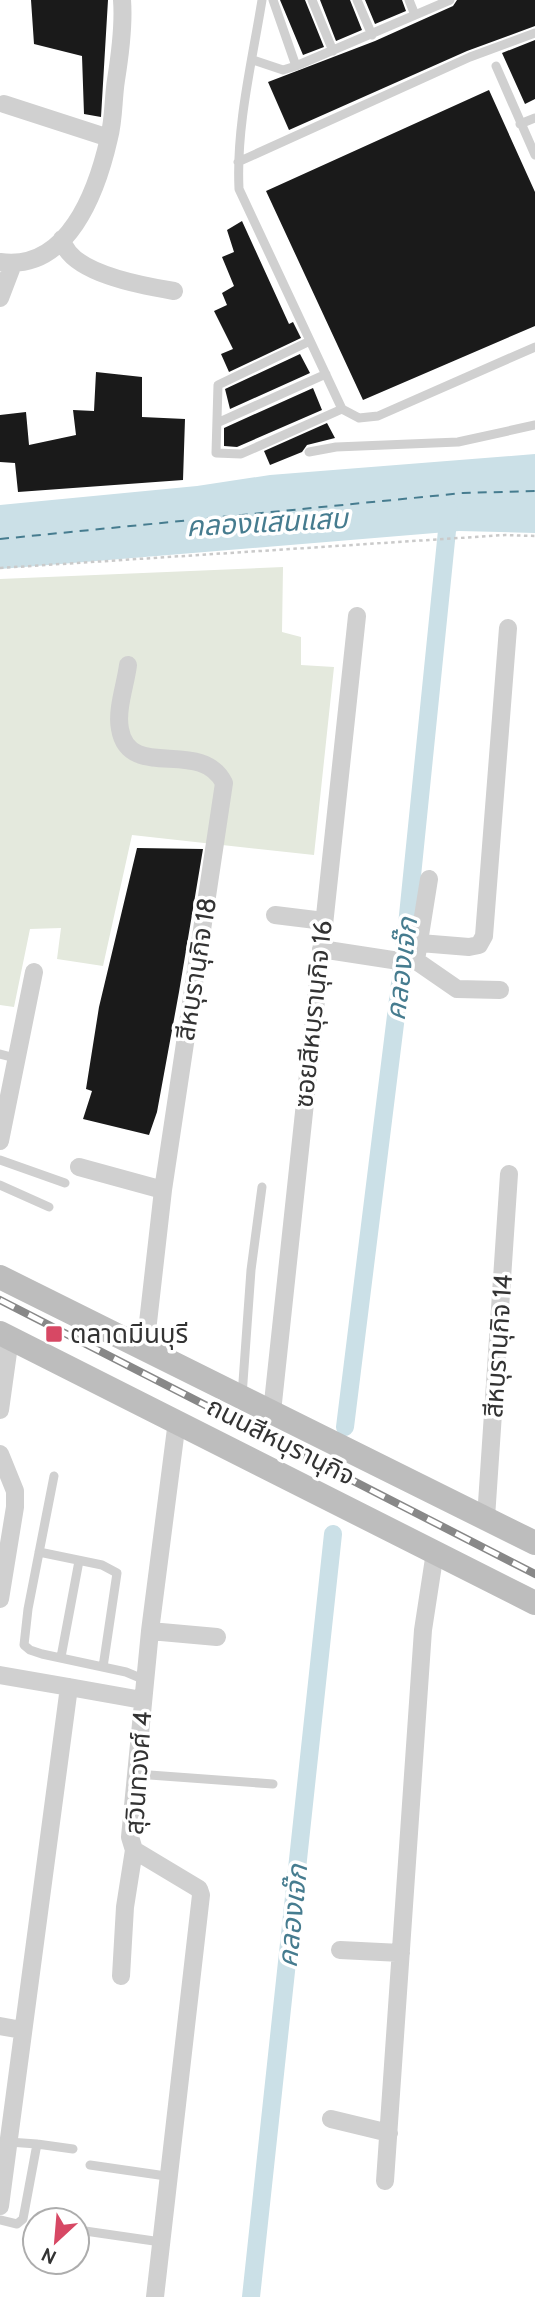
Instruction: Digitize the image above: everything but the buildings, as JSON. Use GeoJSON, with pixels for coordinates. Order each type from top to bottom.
{"type":"FeatureCollection","features":[{"type":"Feature","properties":{"kind":"main road","name":"ถนนสีหบุรานุกิจ"},"geometry":{"type":"LineString","coordinates":[[0,1277],[535,1542]]}},
{"type":"Feature","properties":{"kind":"main road","name":"ถนนสีหบุรานุกิจ"},"geometry":{"type":"LineString","coordinates":[[5,1335],[535,1603]]}},
{"type":"Feature","properties":{"kind":"street"},"geometry":{"type":"LineString","coordinates":[[0,298],[6,263],[38,257],[62,239],[92,198],[109,138],[119,66],[122,0]]}},
{"type":"Feature","properties":{"kind":"street"},"geometry":{"type":"LineString","coordinates":[[4,104],[109,138]]}},
{"type":"Feature","properties":{"kind":"street"},"geometry":{"type":"LineString","coordinates":[[62,239],[64,248],[80,264],[147,287],[174,291]]}},
{"type":"Feature","properties":{"kind":"street","name":"ซอยสีหบุรานุกิจ 16"},"geometry":{"type":"LineString","coordinates":[[272,1412],[357,615]]}},
{"type":"Feature","properties":{"kind":"street"},"geometry":{"type":"LineString","coordinates":[[420,943],[469,947],[479,945],[484,936],[508,628]]}},
{"type":"Feature","properties":{"kind":"street","name":"สีหบุรานุกิจ 18"},"geometry":{"type":"LineString","coordinates":[[128,665],[119,727],[126,746],[142,756],[202,761],[217,769],[224,783],[163,1190],[145,1349]]}},
{"type":"Feature","properties":{"kind":"street"},"geometry":{"type":"LineString","coordinates":[[415,960],[429,879]]}},
{"type":"Feature","properties":{"kind":"street"},"geometry":{"type":"LineString","coordinates":[[275,915],[324,921]]}},
{"type":"Feature","properties":{"kind":"street"},"geometry":{"type":"LineString","coordinates":[[321,949],[384,959],[415,960],[457,989],[500,990]]}},
{"type":"Feature","properties":{"kind":"street"},"geometry":{"type":"LineString","coordinates":[[0,1141],[7,1056],[34,972]]}},
{"type":"Feature","properties":{"kind":"street"},"geometry":{"type":"LineString","coordinates":[[79,1167],[163,1190]]}},
{"type":"Feature","properties":{"kind":"street","name":"สีหบุรานุกิจ 14"},"geometry":{"type":"LineString","coordinates":[[486,1518],[509,1174]]}},
{"type":"Feature","properties":{"kind":"street"},"geometry":{"type":"LineString","coordinates":[[0,1410],[5,1335]]}},
{"type":"Feature","properties":{"kind":"street","name":"สุวินทวงศ์ 4"},"geometry":{"type":"LineString","coordinates":[[155,2297],[166,2176],[201,1895],[199,1889],[134,1850],[130,1838],[142,1700],[177,1421]]}},
{"type":"Feature","properties":{"kind":"street"},"geometry":{"type":"LineString","coordinates":[[0,1454],[15,1492],[0,1599]]}},
{"type":"Feature","properties":{"kind":"street"},"geometry":{"type":"LineString","coordinates":[[386,2181],[423,1630],[435,1552]]}},
{"type":"Feature","properties":{"kind":"street"},"geometry":{"type":"LineString","coordinates":[[150,1631],[217,1637]]}},
{"type":"Feature","properties":{"kind":"street"},"geometry":{"type":"LineString","coordinates":[[0,1675],[142,1700]]}},
{"type":"Feature","properties":{"kind":"street"},"geometry":{"type":"LineString","coordinates":[[0,2206],[9,2142],[8,2087],[22,2030],[69,1687]]}},
{"type":"Feature","properties":{"kind":"street"},"geometry":{"type":"LineString","coordinates":[[121,1976],[125,1907],[134,1850]]}},
{"type":"Feature","properties":{"kind":"street"},"geometry":{"type":"LineString","coordinates":[[340,1950],[401,1953]]}},
{"type":"Feature","properties":{"kind":"street"},"geometry":{"type":"LineString","coordinates":[[0,2026],[22,2030]]}},
{"type":"Feature","properties":{"kind":"street"},"geometry":{"type":"LineString","coordinates":[[331,2119],[389,2133]]}},
{"type":"Feature","properties":{"kind":"lane"},"geometry":{"type":"LineString","coordinates":[[262,0],[238,162],[239,189],[342,409],[359,418],[378,416],[535,347]]}},
{"type":"Feature","properties":{"kind":"lane"},"geometry":{"type":"LineString","coordinates":[[273,0],[296,66]]}},
{"type":"Feature","properties":{"kind":"lane"},"geometry":{"type":"LineString","coordinates":[[312,0],[333,51]]}},
{"type":"Feature","properties":{"kind":"lane"},"geometry":{"type":"LineString","coordinates":[[357,0],[372,34]]}},
{"type":"Feature","properties":{"kind":"lane"},"geometry":{"type":"LineString","coordinates":[[409,0],[415,15]]}},
{"type":"Feature","properties":{"kind":"lane"},"geometry":{"type":"LineString","coordinates":[[253,60],[283,70],[450,0]]}},
{"type":"Feature","properties":{"kind":"lane"},"geometry":{"type":"LineString","coordinates":[[238,162],[470,57],[535,33]]}},
{"type":"Feature","properties":{"kind":"lane"},"geometry":{"type":"LineString","coordinates":[[496,66],[535,155]]}},
{"type":"Feature","properties":{"kind":"lane"},"geometry":{"type":"LineString","coordinates":[[520,124],[535,118]]}},
{"type":"Feature","properties":{"kind":"lane"},"geometry":{"type":"LineString","coordinates":[[310,341],[218,385],[216,453],[227,456],[241,454],[342,409]]}},
{"type":"Feature","properties":{"kind":"lane"},"geometry":{"type":"LineString","coordinates":[[217,423],[326,374]]}},
{"type":"Feature","properties":{"kind":"lane"},"geometry":{"type":"LineString","coordinates":[[309,452],[336,447],[458,442],[535,425]]}},
{"type":"Feature","properties":{"kind":"lane"},"geometry":{"type":"LineString","coordinates":[[0,1160],[65,1183]]}},
{"type":"Feature","properties":{"kind":"lane"},"geometry":{"type":"LineString","coordinates":[[0,1185],[49,1207]]}},
{"type":"Feature","properties":{"kind":"lane"},"geometry":{"type":"LineString","coordinates":[[242,1397],[251,1270],[262,1187]]}},
{"type":"Feature","properties":{"kind":"lane"},"geometry":{"type":"LineString","coordinates":[[54,1476],[23,1636],[24,1645],[30,1650],[145,1680]]}},
{"type":"Feature","properties":{"kind":"lane"},"geometry":{"type":"LineString","coordinates":[[39,1552],[103,1565],[117,1573],[103,1667]]}},
{"type":"Feature","properties":{"kind":"lane"},"geometry":{"type":"LineString","coordinates":[[61,1657],[79,1561]]}},
{"type":"Feature","properties":{"kind":"lane"},"geometry":{"type":"LineString","coordinates":[[136,1774],[273,1784]]}},
{"type":"Feature","properties":{"kind":"lane"},"geometry":{"type":"LineString","coordinates":[[9,2142],[73,2149]]}},
{"type":"Feature","properties":{"kind":"lane"},"geometry":{"type":"LineString","coordinates":[[0,2220],[17,2224],[23,2219],[37,2144]]}},
{"type":"Feature","properties":{"kind":"lane"},"geometry":{"type":"LineString","coordinates":[[90,2165],[166,2176]]}},
{"type":"Feature","properties":{"kind":"lane"},"geometry":{"type":"LineString","coordinates":[[91,2232],[161,2242]]}},
{"type":"Feature","properties":{"kind":"path"},"geometry":{"type":"LineString","coordinates":[[0,568],[411,541],[535,536]]}},
{"type":"Feature","properties":{"kind":"shaded area"},"geometry":{"type":"Polygon","coordinates":[[[283,567],[282,632],[301,637],[301,665],[334,667],[314,855],[132,835],[103,966],[57,959],[61,928],[30,929],[14,1007],[0,1005],[0,579],[283,567]]]}},
{"type":"Feature","properties":{"kind":"water","name":"คลองแสนแสบ"},"geometry":{"type":"Polygon","coordinates":[[[535,454],[535,533],[459,531],[0,569],[0,505],[197,486],[270,475],[535,454]]]}},
{"type":"Feature","properties":{"kind":"waterway","name":"คลองเจ๊ก"},"geometry":{"type":"LineString","coordinates":[[345,1427],[406,935],[449,511]]}},
{"type":"Feature","properties":{"kind":"waterway","name":"คลองเจ๊ก"},"geometry":{"type":"LineString","coordinates":[[251,2297],[333,1534]]}},
{"type":"Feature","properties":{"kind":"ferry route"},"geometry":{"type":"LineString","coordinates":[[0,539],[463,493],[535,491]]}},
{"type":"Feature","properties":{"kind":"railway"},"geometry":{"type":"LineString","coordinates":[[0,1300],[535,1574]]}},
{"type":"Feature","properties":{"kind":"place","name":"ตลาดมีนบุรี"},"geometry":{"type":"Point","coordinates":[54,1334]}}]}
